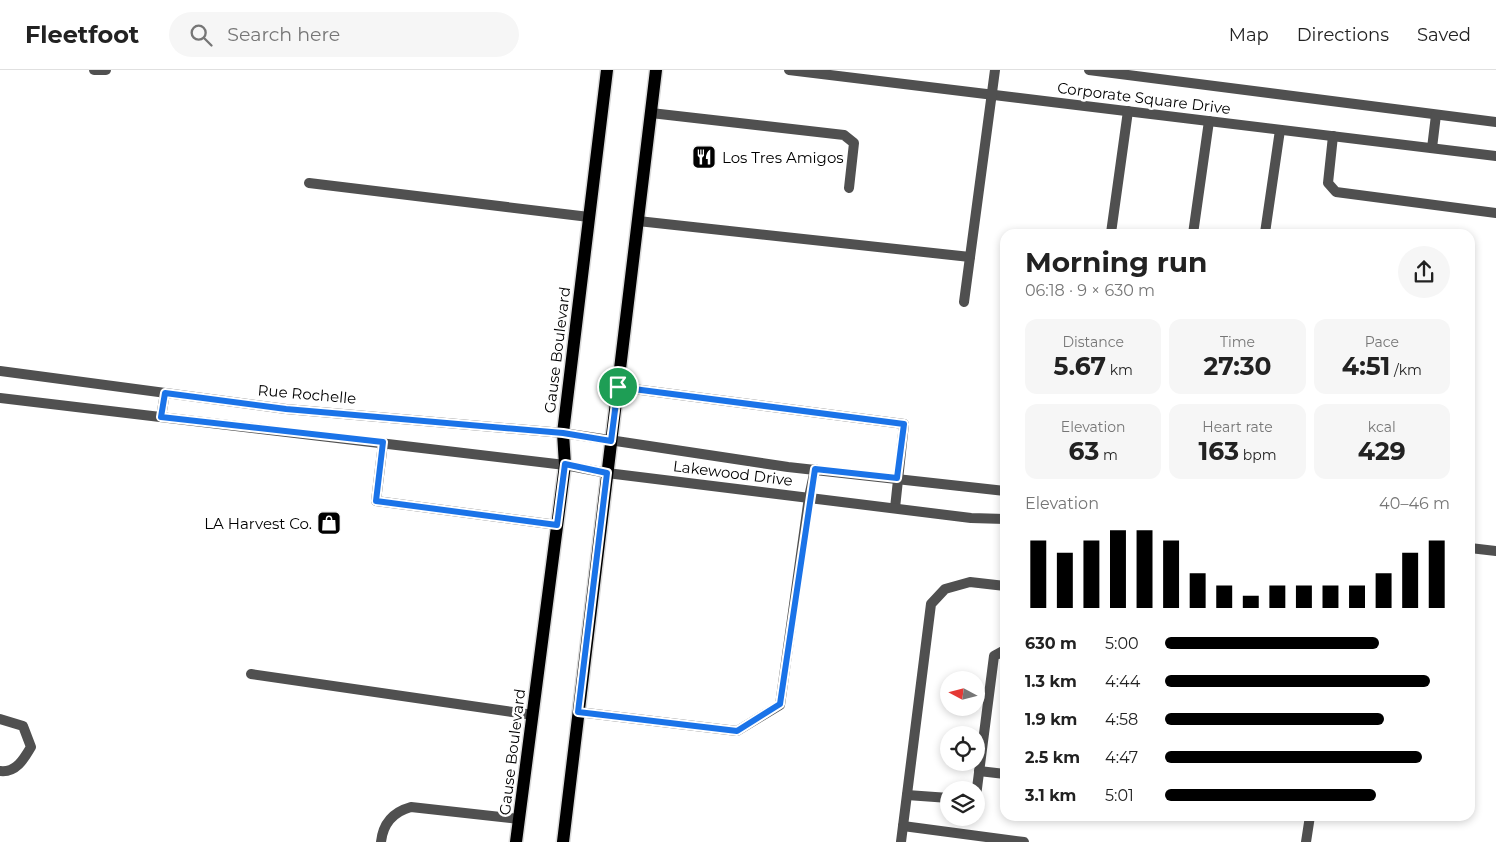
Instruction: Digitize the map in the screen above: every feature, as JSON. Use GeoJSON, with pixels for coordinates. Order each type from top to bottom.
{"type":"FeatureCollection","features":[{"type":"Feature","properties":{"kind":"main road","name":"Gause Boulevard"},"geometry":{"type":"LineString","coordinates":[[516,842],[565,464],[563,433],[607,70]]}},
{"type":"Feature","properties":{"kind":"main road"},"geometry":{"type":"LineString","coordinates":[[563,842],[656,70]]}},
{"type":"Feature","properties":{"kind":"street"},"geometry":{"type":"LineString","coordinates":[[94,70],[106,70]]}},
{"type":"Feature","properties":{"kind":"street","name":"Corporate Square Drive"},"geometry":{"type":"LineString","coordinates":[[795,70],[1496,156]]}},
{"type":"Feature","properties":{"kind":"street"},"geometry":{"type":"LineString","coordinates":[[964,302],[995,70]]}},
{"type":"Feature","properties":{"kind":"street","name":"Corporate Square Drive"},"geometry":{"type":"LineString","coordinates":[[1089,70],[1496,122]]}},
{"type":"Feature","properties":{"kind":"street"},"geometry":{"type":"LineString","coordinates":[[1111,229],[1128,111]]}},
{"type":"Feature","properties":{"kind":"street"},"geometry":{"type":"LineString","coordinates":[[651,112],[844,136],[854,143],[849,188]]}},
{"type":"Feature","properties":{"kind":"street"},"geometry":{"type":"LineString","coordinates":[[1432,148],[1436,115]]}},
{"type":"Feature","properties":{"kind":"street"},"geometry":{"type":"LineString","coordinates":[[1194,229],[1209,121]]}},
{"type":"Feature","properties":{"kind":"street"},"geometry":{"type":"LineString","coordinates":[[1266,229],[1280,130]]}},
{"type":"Feature","properties":{"kind":"street"},"geometry":{"type":"LineString","coordinates":[[1333,136],[1328,184],[1336,192],[1496,213]]}},
{"type":"Feature","properties":{"kind":"street"},"geometry":{"type":"LineString","coordinates":[[308,183],[589,217]]}},
{"type":"Feature","properties":{"kind":"street"},"geometry":{"type":"LineString","coordinates":[[638,221],[970,257]]}},
{"type":"Feature","properties":{"kind":"street","name":"Rue Rochelle"},"geometry":{"type":"LineString","coordinates":[[0,371],[286,409],[563,433],[611,441]]}},
{"type":"Feature","properties":{"kind":"street"},"geometry":{"type":"LineString","coordinates":[[618,387],[904,424],[895,508]]}},
{"type":"Feature","properties":{"kind":"street"},"geometry":{"type":"LineString","coordinates":[[161,417],[165,393]]}},
{"type":"Feature","properties":{"kind":"street"},"geometry":{"type":"LineString","coordinates":[[0,398],[565,464],[607,473]]}},
{"type":"Feature","properties":{"kind":"street","name":"Lakewood Drive"},"geometry":{"type":"LineString","coordinates":[[611,441],[815,469],[1000,490]]}},
{"type":"Feature","properties":{"kind":"street"},"geometry":{"type":"LineString","coordinates":[[383,442],[376,501],[557,525]]}},
{"type":"Feature","properties":{"kind":"street"},"geometry":{"type":"LineString","coordinates":[[578,712],[737,731],[780,704],[809,497],[815,469]]}},
{"type":"Feature","properties":{"kind":"street","name":"Lakewood Drive"},"geometry":{"type":"LineString","coordinates":[[607,473],[971,518],[1000,519]]}},
{"type":"Feature","properties":{"kind":"street"},"geometry":{"type":"LineString","coordinates":[[1475,549],[1496,551]]}},
{"type":"Feature","properties":{"kind":"street"},"geometry":{"type":"LineString","coordinates":[[901,842],[931,604],[945,589],[970,582],[1000,585]]}},
{"type":"Feature","properties":{"kind":"street"},"geometry":{"type":"LineString","coordinates":[[985,726],[994,656],[1000,653]]}},
{"type":"Feature","properties":{"kind":"street"},"geometry":{"type":"LineString","coordinates":[[250,674],[533,715]]}},
{"type":"Feature","properties":{"kind":"street"},"geometry":{"type":"LineString","coordinates":[[0,719],[23,726],[31,748],[22,764],[5,771],[0,771]]}},
{"type":"Feature","properties":{"kind":"street"},"geometry":{"type":"LineString","coordinates":[[978,781],[979,771],[1000,773]]}},
{"type":"Feature","properties":{"kind":"street"},"geometry":{"type":"LineString","coordinates":[[907,795],[940,797]]}},
{"type":"Feature","properties":{"kind":"street"},"geometry":{"type":"LineString","coordinates":[[381,842],[390,818],[399,810],[411,807],[519,819]]}},
{"type":"Feature","properties":{"kind":"street"},"geometry":{"type":"LineString","coordinates":[[1306,842],[1309,821]]}},
{"type":"Feature","properties":{"kind":"street"},"geometry":{"type":"LineString","coordinates":[[903,826],[1024,842]]}},
{"type":"Feature","properties":{"kind":"place","name":"Los Tres Amigos"},"geometry":{"type":"Point","coordinates":[704,157]}},
{"type":"Feature","properties":{"kind":"place","name":"LA Harvest Co."},"geometry":{"type":"Point","coordinates":[329,523]}},
{"type":"Feature","properties":{"kind":"route"},"geometry":{"type":"LineString","coordinates":[[618,387],[904,424],[897,478],[815,469],[809,497],[780,704],[737,731],[578,712],[607,473],[565,464],[557,525],[376,501],[383,442],[161,417],[165,393],[286,409],[365,414],[563,433],[611,441],[618,387]]}}]}
